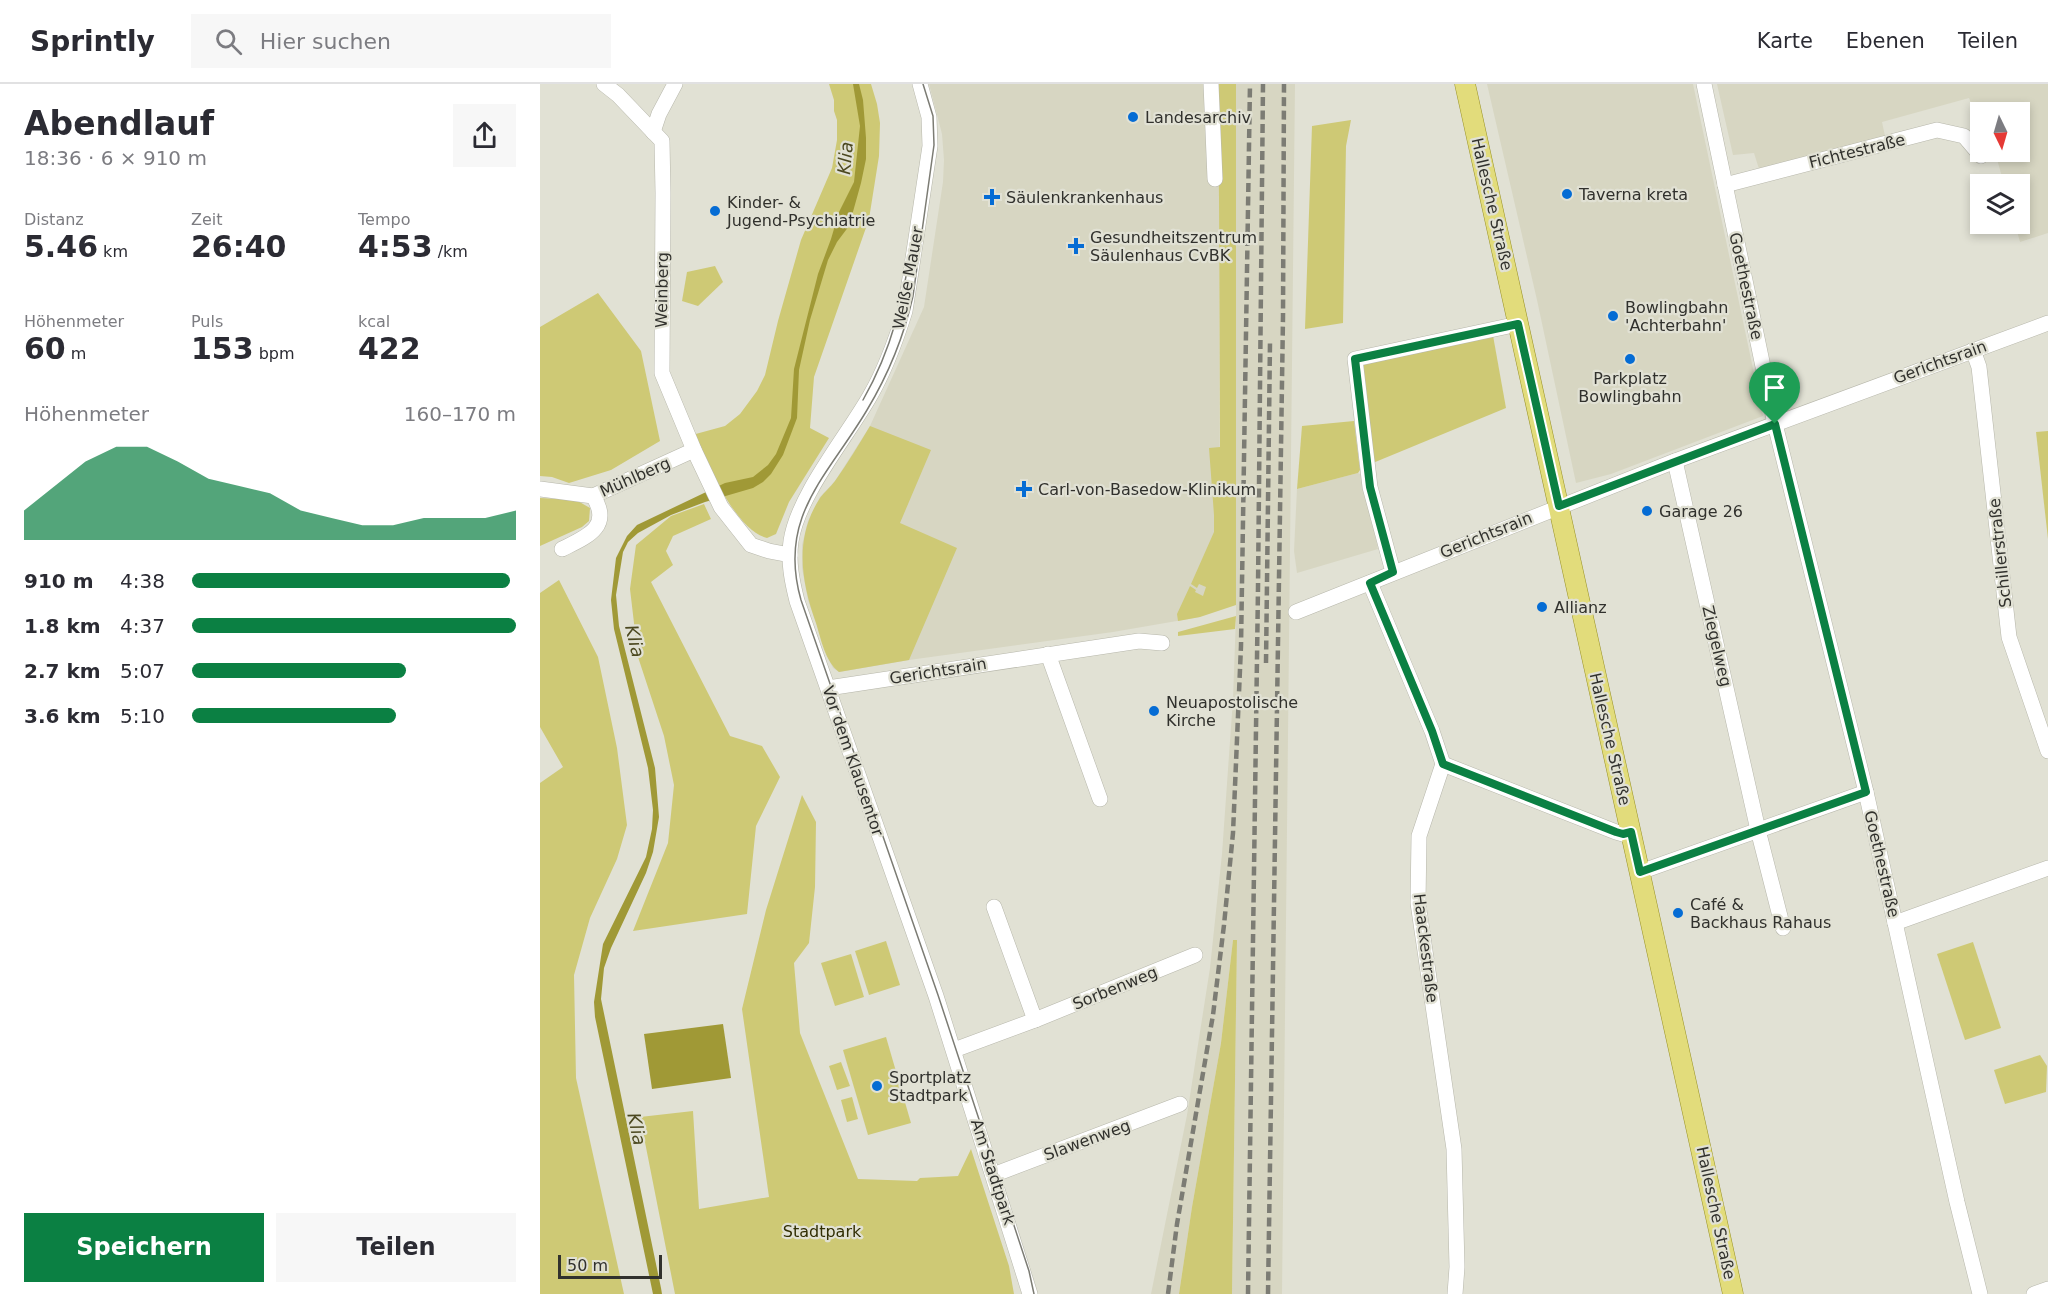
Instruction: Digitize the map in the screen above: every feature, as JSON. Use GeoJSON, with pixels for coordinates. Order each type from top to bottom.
{"type":"FeatureCollection","features":[{"type":"Feature","properties":{"kind":"main road","name":"Hallesche Straße"},"geometry":{"type":"LineString","coordinates":[[1465,84],[1733,1294]]}},
{"type":"Feature","properties":{"kind":"street","name":"Weinberg"},"geometry":{"type":"LineString","coordinates":[[604,84],[618,95],[662,141],[662,373],[708,482],[721,507],[751,545],[769,552],[790,555]]}},
{"type":"Feature","properties":{"kind":"street"},"geometry":{"type":"LineString","coordinates":[[653,132],[659,114],[675,84]]}},
{"type":"Feature","properties":{"kind":"street","name":"Weiße Mauer"},"geometry":{"type":"LineString","coordinates":[[790,555],[794,528],[800,512],[874,389],[899,332],[905,311],[930,146],[929,117],[920,84]]}},
{"type":"Feature","properties":{"kind":"street"},"geometry":{"type":"LineString","coordinates":[[1211,84],[1215,179]]}},
{"type":"Feature","properties":{"kind":"street","name":"Goethestraße"},"geometry":{"type":"LineString","coordinates":[[1704,84],[1775,424],[1866,792],[1957,1202],[1980,1294]]}},
{"type":"Feature","properties":{"kind":"street","name":"Fichtestraße"},"geometry":{"type":"LineString","coordinates":[[1725,185],[1937,130],[1964,136],[1970,143]]}},
{"type":"Feature","properties":{"kind":"street","name":"Gerichtsrain"},"geometry":{"type":"LineString","coordinates":[[1296,612],[1559,506],[2048,322]]}},
{"type":"Feature","properties":{"kind":"street"},"geometry":{"type":"LineString","coordinates":[[1393,572],[1370,487],[1355,359],[1518,324]]}},
{"type":"Feature","properties":{"kind":"street","name":"Schillerstraße"},"geometry":{"type":"LineString","coordinates":[[1973,350],[1979,367],[2009,637],[2048,751]]}},
{"type":"Feature","properties":{"kind":"street","name":"Mühlberg"},"geometry":{"type":"LineString","coordinates":[[540,489],[593,496],[694,450]]}},
{"type":"Feature","properties":{"kind":"street","name":"Ziegelweg"},"geometry":{"type":"LineString","coordinates":[[1676,461],[1758,830],[1783,928]]}},
{"type":"Feature","properties":{"kind":"street"},"geometry":{"type":"LineString","coordinates":[[562,549],[589,536],[597,527],[601,514],[600,507],[593,496]]}},
{"type":"Feature","properties":{"kind":"street","name":"Vor dem Klausentor"},"geometry":{"type":"LineString","coordinates":[[790,555],[794,588],[954,1050]]}},
{"type":"Feature","properties":{"kind":"street"},"geometry":{"type":"LineString","coordinates":[[1370,583],[1432,731],[1443,764],[1616,832],[1623,834],[1631,832]]}},
{"type":"Feature","properties":{"kind":"street","name":"Gerichtsrain"},"geometry":{"type":"LineString","coordinates":[[828,688],[1139,641],[1162,643]]}},
{"type":"Feature","properties":{"kind":"street"},"geometry":{"type":"LineString","coordinates":[[1048,654],[1100,799]]}},
{"type":"Feature","properties":{"kind":"street","name":"Haackestraße"},"geometry":{"type":"LineString","coordinates":[[1443,764],[1419,836],[1418,903],[1454,1149],[1457,1268],[1455,1294]]}},
{"type":"Feature","properties":{"kind":"street"},"geometry":{"type":"LineString","coordinates":[[1640,872],[1866,792]]}},
{"type":"Feature","properties":{"kind":"street"},"geometry":{"type":"LineString","coordinates":[[1895,923],[2048,868]]}},
{"type":"Feature","properties":{"kind":"street"},"geometry":{"type":"LineString","coordinates":[[994,907],[1035,1020]]}},
{"type":"Feature","properties":{"kind":"street","name":"Sorbenweg"},"geometry":{"type":"LineString","coordinates":[[954,1050],[1195,955]]}},
{"type":"Feature","properties":{"kind":"street","name":"Am Stadtpark"},"geometry":{"type":"LineString","coordinates":[[954,1050],[1030,1294]]}},
{"type":"Feature","properties":{"kind":"street","name":"Slawenweg"},"geometry":{"type":"LineString","coordinates":[[993,1175],[1180,1104]]}},
{"type":"Feature","properties":{"kind":"street"},"geometry":{"type":"LineString","coordinates":[[2034,1294],[2048,1289]]}},
{"type":"Feature","properties":{"kind":"shaded area"},"geometry":{"type":"Polygon","coordinates":[[[853,84],[859,84],[863,100],[866,159],[849,226],[837,242],[828,260],[810,320],[799,370],[797,418],[783,455],[763,482],[753,488],[671,515],[638,533],[628,542],[623,552],[616,595],[619,626],[655,768],[659,817],[653,852],[646,873],[604,968],[601,999],[662,1294],[653,1294],[595,1017],[594,1002],[603,944],[646,857],[652,829],[653,810],[648,768],[614,629],[611,600],[616,558],[627,536],[637,525],[725,483],[753,477],[768,465],[776,454],[791,418],[794,369],[818,274],[839,212],[854,182],[860,126],[853,84]]]}},
{"type":"Feature","properties":{"kind":"shaded area","name":"Carl-von-Basedow-Klinikum"},"geometry":{"type":"Polygon","coordinates":[[[929,84],[1217,84],[1220,593],[1200,617],[839,672],[833,668],[808,600],[802,568],[802,545],[808,521],[820,497],[835,481],[870,426],[924,307],[943,182],[944,160],[942,134],[929,84]]]}},
{"type":"Feature","properties":{"kind":"shaded area"},"geometry":{"type":"Polygon","coordinates":[[[1236,84],[1295,84],[1282,1294],[1232,1294],[1237,940],[1233,940],[1221,1043],[1179,1294],[1151,1294],[1187,1115],[1210,968],[1222,854],[1233,699],[1236,616],[1236,84]]]}},
{"type":"Feature","properties":{"kind":"shaded area"},"geometry":{"type":"Polygon","coordinates":[[[1487,84],[1693,84],[1763,416],[1611,474],[1576,483],[1487,84]]]}},
{"type":"Feature","properties":{"kind":"shaded area"},"geometry":{"type":"Polygon","coordinates":[[[1717,84],[2048,84],[2048,233],[2020,242],[2018,234],[2030,234],[2030,174],[2001,174],[1998,162],[2030,162],[2030,102],[1971,102],[1969,98],[1882,122],[1885,136],[1759,169],[1754,153],[1733,155],[1717,84]]]}},
{"type":"Feature","properties":{"kind":"shaded area"},"geometry":{"type":"Polygon","coordinates":[[[1358,473],[1362,475],[1378,549],[1297,573],[1294,551],[1297,489],[1358,473]]]}},
{"type":"Feature","properties":{"kind":"shaded area"},"geometry":{"type":"Polygon","coordinates":[[[723,1024],[731,1078],[652,1089],[644,1034],[723,1024]]]}},
{"type":"Feature","properties":{"kind":"green space"},"geometry":{"type":"Polygon","coordinates":[[[829,84],[871,84],[880,123],[879,156],[869,219],[814,377],[810,428],[829,438],[789,502],[776,534],[767,538],[755,532],[733,509],[692,435],[725,426],[740,414],[757,391],[765,375],[801,240],[832,168],[837,140],[837,120],[829,84]]]}},
{"type":"Feature","properties":{"kind":"green space"},"geometry":{"type":"Polygon","coordinates":[[[1217,84],[1236,84],[1236,605],[1200,617],[1178,621],[1177,614],[1190,586],[1203,596],[1206,587],[1199,584],[1197,588],[1191,584],[1214,532],[1209,448],[1220,447],[1217,84]]]}},
{"type":"Feature","properties":{"kind":"green space"},"geometry":{"type":"Polygon","coordinates":[[[1351,120],[1346,146],[1343,323],[1305,329],[1312,126],[1351,120]]]}},
{"type":"Feature","properties":{"kind":"green space"},"geometry":{"type":"Polygon","coordinates":[[[715,266],[723,282],[698,306],[682,301],[687,272],[715,266]]]}},
{"type":"Feature","properties":{"kind":"green space"},"geometry":{"type":"Polygon","coordinates":[[[598,293],[641,351],[660,441],[611,470],[569,483],[552,477],[540,476],[540,327],[598,293]]]}},
{"type":"Feature","properties":{"kind":"green space"},"geometry":{"type":"Polygon","coordinates":[[[1492,330],[1506,408],[1368,465],[1355,359],[1492,330]]]}},
{"type":"Feature","properties":{"kind":"green space"},"geometry":{"type":"Polygon","coordinates":[[[1354,421],[1360,470],[1358,473],[1297,489],[1302,426],[1354,421]]]}},
{"type":"Feature","properties":{"kind":"green space"},"geometry":{"type":"Polygon","coordinates":[[[870,426],[931,450],[900,523],[957,548],[909,660],[839,672],[827,656],[811,607],[804,576],[803,544],[806,529],[820,498],[840,474],[870,426]]]}},
{"type":"Feature","properties":{"kind":"green space"},"geometry":{"type":"Polygon","coordinates":[[[2048,431],[2048,539],[2036,432],[2048,431]]]}},
{"type":"Feature","properties":{"kind":"green space"},"geometry":{"type":"Polygon","coordinates":[[[540,498],[576,500],[590,508],[589,521],[582,527],[540,546],[540,498]]]}},
{"type":"Feature","properties":{"kind":"green space"},"geometry":{"type":"Polygon","coordinates":[[[704,504],[711,519],[673,536],[666,551],[673,565],[651,582],[730,736],[762,746],[780,777],[756,826],[747,914],[633,931],[668,843],[674,785],[664,736],[638,657],[630,589],[636,545],[671,516],[704,504]]]}},
{"type":"Feature","properties":{"kind":"green space"},"geometry":{"type":"Polygon","coordinates":[[[559,580],[598,657],[617,748],[627,825],[617,859],[590,918],[574,975],[576,1078],[624,1294],[540,1294],[540,783],[563,767],[540,727],[540,593],[559,580]]]}},
{"type":"Feature","properties":{"kind":"green space"},"geometry":{"type":"Polygon","coordinates":[[[1236,616],[1235,629],[1178,636],[1178,632],[1236,616]]]}},
{"type":"Feature","properties":{"kind":"green space","name":"Stadtpark"},"geometry":{"type":"Polygon","coordinates":[[[802,795],[816,822],[815,887],[809,943],[794,963],[800,1033],[858,1179],[917,1181],[920,1178],[958,1176],[971,1149],[1009,1266],[1014,1294],[675,1294],[640,1117],[693,1111],[699,1209],[769,1197],[742,1009],[766,910],[802,795]]]}},
{"type":"Feature","properties":{"kind":"green space"},"geometry":{"type":"Polygon","coordinates":[[[1233,940],[1237,940],[1232,1294],[1179,1294],[1221,1043],[1233,940]]]}},
{"type":"Feature","properties":{"kind":"green space"},"geometry":{"type":"Polygon","coordinates":[[[886,941],[900,985],[869,995],[855,951],[886,941]]]}},
{"type":"Feature","properties":{"kind":"green space"},"geometry":{"type":"Polygon","coordinates":[[[1973,942],[2001,1028],[1965,1040],[1937,954],[1973,942]]]}},
{"type":"Feature","properties":{"kind":"green space"},"geometry":{"type":"Polygon","coordinates":[[[851,954],[864,997],[835,1006],[821,963],[851,954]]]}},
{"type":"Feature","properties":{"kind":"green space","name":"Sportplatz Stadtpark"},"geometry":{"type":"Polygon","coordinates":[[[886,1037],[911,1123],[868,1135],[843,1050],[886,1037]]]}},
{"type":"Feature","properties":{"kind":"green space"},"geometry":{"type":"Polygon","coordinates":[[[2040,1055],[2047,1066],[2046,1092],[2005,1104],[1994,1070],[2040,1055]]]}},
{"type":"Feature","properties":{"kind":"green space"},"geometry":{"type":"Polygon","coordinates":[[[841,1062],[850,1086],[837,1090],[829,1066],[841,1062]]]}},
{"type":"Feature","properties":{"kind":"green space"},"geometry":{"type":"Polygon","coordinates":[[[852,1097],[858,1119],[847,1122],[841,1100],[852,1097]]]}},
{"type":"Feature","properties":{"kind":"tram line"},"geometry":{"type":"LineString","coordinates":[[923,84],[933,116],[934,145],[913,296],[905,326],[875,397],[810,498],[801,520],[796,544],[795,570],[801,600],[938,995],[1029,1271],[1034,1294]]}},
{"type":"Feature","properties":{"kind":"tram line"},"geometry":{"type":"LineString","coordinates":[[863,400],[882,361],[895,323],[912,241]]}},
{"type":"Feature","properties":{"kind":"railway"},"geometry":{"type":"LineString","coordinates":[[1168,1294],[1177,1224],[1213,1015],[1233,833],[1241,646],[1250,84]]}},
{"type":"Feature","properties":{"kind":"railway"},"geometry":{"type":"LineString","coordinates":[[1248,1294],[1263,84]]}},
{"type":"Feature","properties":{"kind":"railway"},"geometry":{"type":"LineString","coordinates":[[1268,1294],[1283,317],[1284,84]]}},
{"type":"Feature","properties":{"kind":"railway"},"geometry":{"type":"LineString","coordinates":[[1266,663],[1270,342]]}},
{"type":"Feature","properties":{"kind":"place","name":"Landesarchiv"},"geometry":{"type":"Point","coordinates":[1133,117]}},
{"type":"Feature","properties":{"kind":"place","name":"Taverna kreta"},"geometry":{"type":"Point","coordinates":[1567,194]}},
{"type":"Feature","properties":{"kind":"place","name":"Säulenkrankenhaus"},"geometry":{"type":"Point","coordinates":[992,197]}},
{"type":"Feature","properties":{"kind":"place","name":"Kinder- & Jugend-Psychiatrie"},"geometry":{"type":"Point","coordinates":[715,211]}},
{"type":"Feature","properties":{"kind":"place","name":"Gesundheitszentrum Säulenhaus CvBK"},"geometry":{"type":"Point","coordinates":[1076,246]}},
{"type":"Feature","properties":{"kind":"place","name":"Bowlingbahn 'Achterbahn'"},"geometry":{"type":"Point","coordinates":[1613,316]}},
{"type":"Feature","properties":{"kind":"place","name":"Parkplatz Bowlingbahn"},"geometry":{"type":"Point","coordinates":[1630,359]}},
{"type":"Feature","properties":{"kind":"place","name":"Carl-von-Basedow-Klinikum"},"geometry":{"type":"Point","coordinates":[1024,489]}},
{"type":"Feature","properties":{"kind":"place","name":"Garage 26"},"geometry":{"type":"Point","coordinates":[1647,511]}},
{"type":"Feature","properties":{"kind":"place","name":"Allianz"},"geometry":{"type":"Point","coordinates":[1542,607]}},
{"type":"Feature","properties":{"kind":"place","name":"Neuapostolische Kirche"},"geometry":{"type":"Point","coordinates":[1154,711]}},
{"type":"Feature","properties":{"kind":"place","name":"Café & Backhaus Rahaus"},"geometry":{"type":"Point","coordinates":[1678,913]}},
{"type":"Feature","properties":{"kind":"place","name":"Sportplatz Stadtpark"},"geometry":{"type":"Point","coordinates":[877,1086]}},
{"type":"Feature","properties":{"kind":"route"},"geometry":{"type":"LineString","coordinates":[[1518,324],[1559,506],[1775,424],[1866,792],[1640,872],[1631,832],[1623,834],[1616,832],[1443,764],[1432,731],[1370,583],[1393,572],[1370,487],[1355,359],[1518,324]]}},
{"type":"Feature","properties":{"kind":"water label","name":"Klia"},"geometry":{"type":"Point","coordinates":[845,158]}},
{"type":"Feature","properties":{"kind":"water label","name":"Klia"},"geometry":{"type":"Point","coordinates":[635,641]}},
{"type":"Feature","properties":{"kind":"water label","name":"Klia"},"geometry":{"type":"Point","coordinates":[637,1129]}}]}
